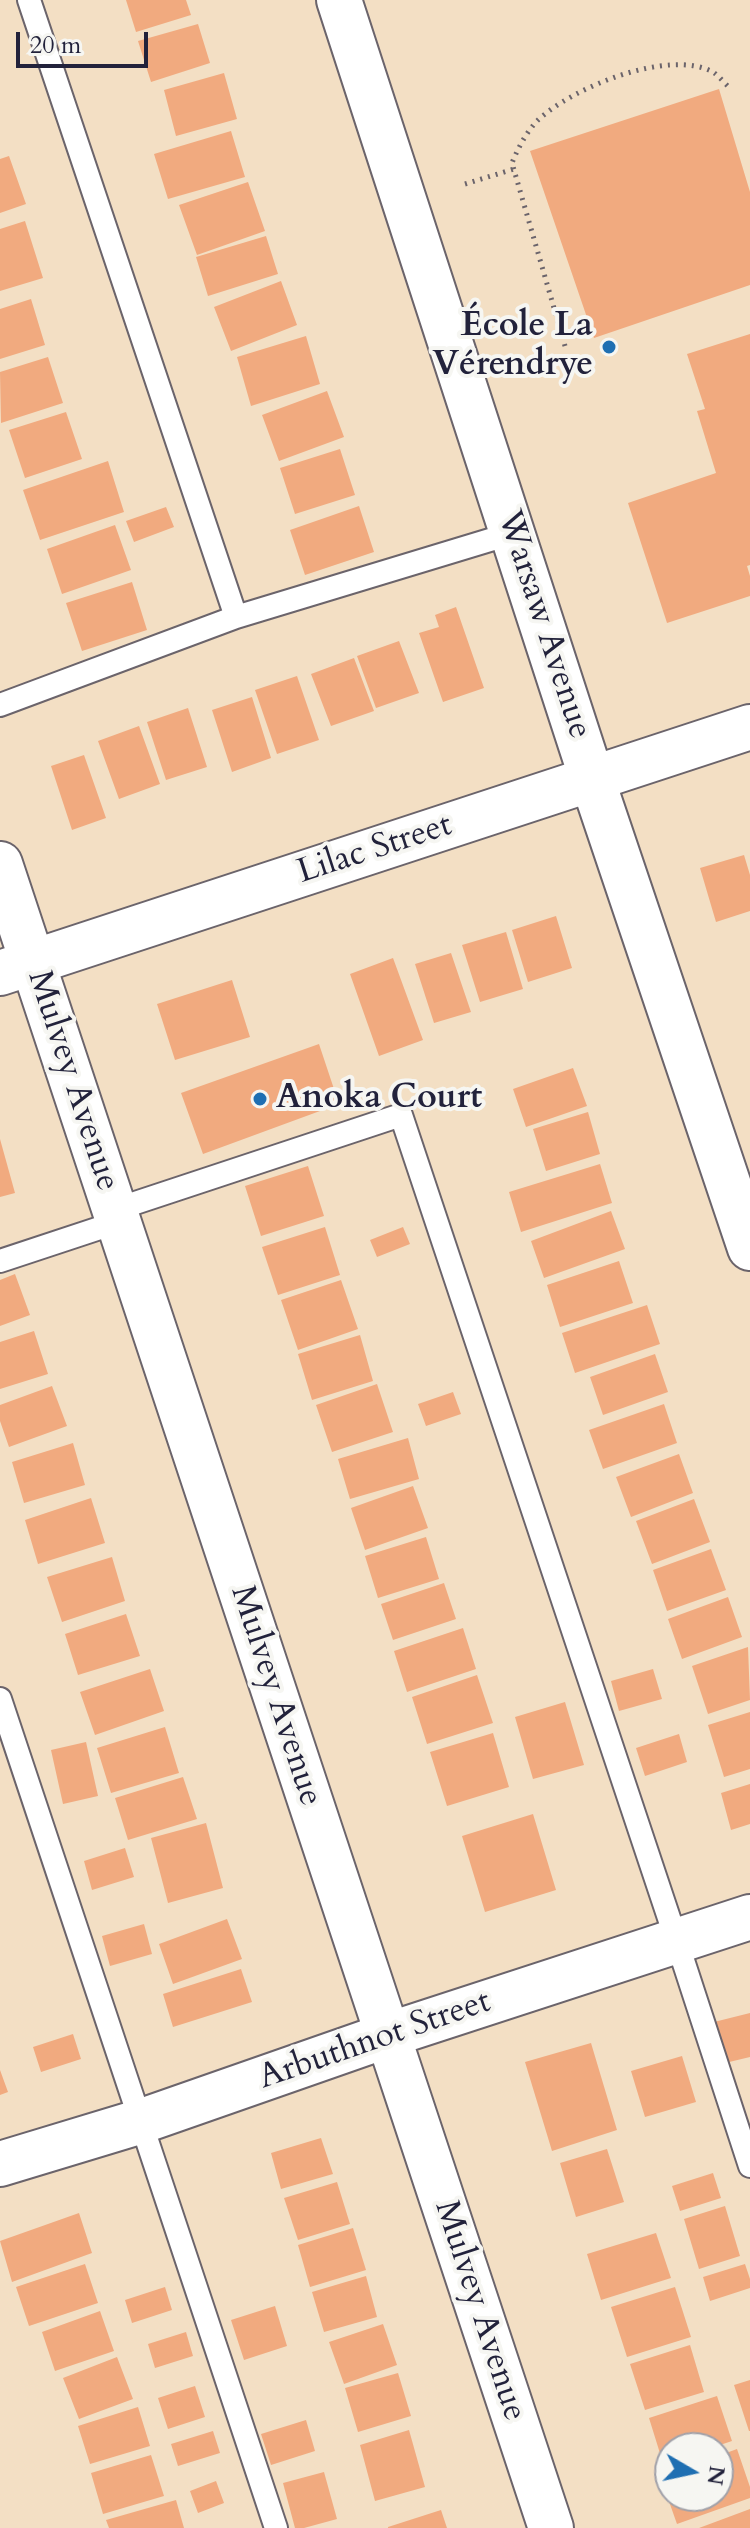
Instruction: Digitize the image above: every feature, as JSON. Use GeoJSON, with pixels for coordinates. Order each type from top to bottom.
{"type":"FeatureCollection","features":[{"type":"Feature","properties":{"kind":"street","name":"Warsaw Avenue"},"geometry":{"type":"LineString","coordinates":[[339,0],[592,779],[750,1248]]}},
{"type":"Feature","properties":{"kind":"street","name":"Lilac Street"},"geometry":{"type":"LineString","coordinates":[[16,967],[750,727]]}},
{"type":"Feature","properties":{"kind":"street","name":"Mulvey Avenue"},"geometry":{"type":"LineString","coordinates":[[0,864],[16,967],[116,1216],[551,2528]]}},
{"type":"Feature","properties":{"kind":"street","name":"Arbuthnot Street"},"geometry":{"type":"LineString","coordinates":[[0,2164],[142,2121],[388,2035],[750,1917]]}},
{"type":"Feature","properties":{"kind":"lane"},"geometry":{"type":"LineString","coordinates":[[29,0],[236,617]]}},
{"type":"Feature","properties":{"kind":"lane"},"geometry":{"type":"LineString","coordinates":[[0,705],[236,617],[513,533]]}},
{"type":"Feature","properties":{"kind":"lane"},"geometry":{"type":"LineString","coordinates":[[0,1261],[116,1216],[401,1115],[750,2166]]}},
{"type":"Feature","properties":{"kind":"lane"},"geometry":{"type":"LineString","coordinates":[[0,1699],[276,2528]]}},
{"type":"Feature","properties":{"kind":"path"},"geometry":{"type":"LineString","coordinates":[[565,346],[512,163],[519,146],[536,122],[562,101],[630,72],[666,66],[698,68],[714,73],[731,89]]}},
{"type":"Feature","properties":{"kind":"path"},"geometry":{"type":"LineString","coordinates":[[465,184],[514,169]]}},
{"type":"Feature","properties":{"kind":"building"},"geometry":{"type":"Polygon","coordinates":[[[126,0],[186,0],[191,15],[136,32],[126,0]]]}},
{"type":"Feature","properties":{"kind":"building"},"geometry":{"type":"Polygon","coordinates":[[[198,24],[210,63],[151,82],[138,41],[198,24]]]}},
{"type":"Feature","properties":{"kind":"building"},"geometry":{"type":"Polygon","coordinates":[[[224,73],[237,119],[176,136],[164,90],[224,73]]]}},
{"type":"Feature","properties":{"kind":"building"},"geometry":{"type":"Polygon","coordinates":[[[719,89],[750,192],[750,285],[594,338],[530,151],[719,89]]]}},
{"type":"Feature","properties":{"kind":"building"},"geometry":{"type":"Polygon","coordinates":[[[231,131],[245,177],[168,199],[154,154],[231,131]]]}},
{"type":"Feature","properties":{"kind":"building"},"geometry":{"type":"Polygon","coordinates":[[[9,156],[26,204],[0,213],[0,159],[9,156]]]}},
{"type":"Feature","properties":{"kind":"building"},"geometry":{"type":"Polygon","coordinates":[[[248,182],[265,231],[197,255],[179,205],[248,182]]]}},
{"type":"Feature","properties":{"kind":"building"},"geometry":{"type":"Polygon","coordinates":[[[25,221],[43,278],[0,291],[0,229],[25,221]]]}},
{"type":"Feature","properties":{"kind":"building"},"geometry":{"type":"Polygon","coordinates":[[[266,236],[278,274],[208,296],[196,257],[266,236]]]}},
{"type":"Feature","properties":{"kind":"building"},"geometry":{"type":"Polygon","coordinates":[[[281,281],[297,325],[231,351],[214,307],[281,281]]]}},
{"type":"Feature","properties":{"kind":"building"},"geometry":{"type":"Polygon","coordinates":[[[31,299],[45,345],[0,359],[0,309],[31,299]]]}},
{"type":"Feature","properties":{"kind":"building"},"geometry":{"type":"Polygon","coordinates":[[[750,334],[750,565],[747,566],[750,596],[667,623],[628,503],[716,473],[697,411],[705,409],[687,354],[750,334]]]}},
{"type":"Feature","properties":{"kind":"building"},"geometry":{"type":"Polygon","coordinates":[[[306,336],[320,384],[251,406],[237,357],[306,336]]]}},
{"type":"Feature","properties":{"kind":"building"},"geometry":{"type":"Polygon","coordinates":[[[48,357],[63,403],[1,423],[0,372],[48,357]]]}},
{"type":"Feature","properties":{"kind":"building"},"geometry":{"type":"Polygon","coordinates":[[[327,391],[344,437],[279,461],[262,415],[327,391]]]}},
{"type":"Feature","properties":{"kind":"building"},"geometry":{"type":"Polygon","coordinates":[[[66,412],[82,459],[25,478],[9,430],[66,412]]]}},
{"type":"Feature","properties":{"kind":"building"},"geometry":{"type":"Polygon","coordinates":[[[340,449],[355,495],[295,514],[280,468],[340,449]]]}},
{"type":"Feature","properties":{"kind":"building"},"geometry":{"type":"Polygon","coordinates":[[[108,461],[124,512],[40,540],[23,490],[108,461]]]}},
{"type":"Feature","properties":{"kind":"building"},"geometry":{"type":"Polygon","coordinates":[[[359,506],[374,552],[305,575],[290,530],[359,506]]]}},
{"type":"Feature","properties":{"kind":"building"},"geometry":{"type":"Polygon","coordinates":[[[166,507],[174,527],[134,542],[126,521],[166,507]]]}},
{"type":"Feature","properties":{"kind":"building"},"geometry":{"type":"Polygon","coordinates":[[[115,525],[131,570],[62,594],[47,549],[115,525]]]}},
{"type":"Feature","properties":{"kind":"building"},"geometry":{"type":"Polygon","coordinates":[[[132,582],[147,630],[82,651],[66,603],[132,582]]]}},
{"type":"Feature","properties":{"kind":"building"},"geometry":{"type":"Polygon","coordinates":[[[456,607],[484,688],[443,702],[419,633],[439,627],[435,615],[456,607]]]}},
{"type":"Feature","properties":{"kind":"building"},"geometry":{"type":"Polygon","coordinates":[[[399,641],[419,693],[376,708],[357,656],[399,641]]]}},
{"type":"Feature","properties":{"kind":"building"},"geometry":{"type":"Polygon","coordinates":[[[354,658],[374,711],[331,726],[311,674],[354,658]]]}},
{"type":"Feature","properties":{"kind":"building"},"geometry":{"type":"Polygon","coordinates":[[[297,676],[319,740],[277,754],[255,690],[297,676]]]}},
{"type":"Feature","properties":{"kind":"building"},"geometry":{"type":"Polygon","coordinates":[[[252,697],[271,758],[232,772],[212,710],[252,697]]]}},
{"type":"Feature","properties":{"kind":"building"},"geometry":{"type":"Polygon","coordinates":[[[188,708],[207,767],[166,780],[147,722],[188,708]]]}},
{"type":"Feature","properties":{"kind":"building"},"geometry":{"type":"Polygon","coordinates":[[[139,726],[160,784],[119,799],[98,741],[139,726]]]}},
{"type":"Feature","properties":{"kind":"building"},"geometry":{"type":"Polygon","coordinates":[[[84,755],[106,818],[72,830],[51,766],[84,755]]]}},
{"type":"Feature","properties":{"kind":"building"},"geometry":{"type":"Polygon","coordinates":[[[744,855],[750,875],[750,911],[716,922],[700,868],[744,855]]]}},
{"type":"Feature","properties":{"kind":"building"},"geometry":{"type":"Polygon","coordinates":[[[556,916],[572,968],[528,982],[512,930],[556,916]]]}},
{"type":"Feature","properties":{"kind":"building"},"geometry":{"type":"Polygon","coordinates":[[[506,932],[523,989],[480,1002],[462,945],[506,932]]]}},
{"type":"Feature","properties":{"kind":"building"},"geometry":{"type":"Polygon","coordinates":[[[451,953],[471,1012],[434,1023],[415,964],[451,953]]]}},
{"type":"Feature","properties":{"kind":"building"},"geometry":{"type":"Polygon","coordinates":[[[393,958],[423,1040],[379,1056],[350,974],[393,958]]]}},
{"type":"Feature","properties":{"kind":"building"},"geometry":{"type":"Polygon","coordinates":[[[232,980],[250,1037],[175,1060],[157,1004],[232,980]]]}},
{"type":"Feature","properties":{"kind":"building","name":"Anoka Court"},"geometry":{"type":"Polygon","coordinates":[[[319,1044],[339,1104],[203,1154],[181,1093],[319,1044]]]}},
{"type":"Feature","properties":{"kind":"building"},"geometry":{"type":"Polygon","coordinates":[[[573,1068],[587,1106],[526,1127],[513,1089],[573,1068]]]}},
{"type":"Feature","properties":{"kind":"building"},"geometry":{"type":"Polygon","coordinates":[[[588,1112],[600,1154],[546,1171],[533,1129],[588,1112]]]}},
{"type":"Feature","properties":{"kind":"building"},"geometry":{"type":"Polygon","coordinates":[[[0,1139],[15,1193],[0,1197],[0,1139]]]}},
{"type":"Feature","properties":{"kind":"building"},"geometry":{"type":"Polygon","coordinates":[[[600,1164],[612,1203],[521,1232],[509,1192],[600,1164]]]}},
{"type":"Feature","properties":{"kind":"building"},"geometry":{"type":"Polygon","coordinates":[[[308,1166],[324,1216],[261,1236],[245,1186],[308,1166]]]}},
{"type":"Feature","properties":{"kind":"building"},"geometry":{"type":"Polygon","coordinates":[[[611,1211],[625,1249],[544,1278],[531,1241],[611,1211]]]}},
{"type":"Feature","properties":{"kind":"building"},"geometry":{"type":"Polygon","coordinates":[[[325,1227],[340,1275],[278,1295],[262,1247],[325,1227]]]}},
{"type":"Feature","properties":{"kind":"building"},"geometry":{"type":"Polygon","coordinates":[[[403,1227],[410,1244],[377,1257],[370,1240],[403,1227]]]}},
{"type":"Feature","properties":{"kind":"building"},"geometry":{"type":"Polygon","coordinates":[[[619,1261],[633,1303],[560,1327],[547,1285],[619,1261]]]}},
{"type":"Feature","properties":{"kind":"building"},"geometry":{"type":"Polygon","coordinates":[[[15,1274],[30,1315],[0,1326],[0,1280],[15,1274]]]}},
{"type":"Feature","properties":{"kind":"building"},"geometry":{"type":"Polygon","coordinates":[[[341,1280],[358,1329],[298,1350],[281,1300],[341,1280]]]}},
{"type":"Feature","properties":{"kind":"building"},"geometry":{"type":"Polygon","coordinates":[[[647,1305],[660,1344],[575,1373],[562,1333],[647,1305]]]}},
{"type":"Feature","properties":{"kind":"building"},"geometry":{"type":"Polygon","coordinates":[[[34,1331],[48,1374],[0,1389],[0,1342],[34,1331]]]}},
{"type":"Feature","properties":{"kind":"building"},"geometry":{"type":"Polygon","coordinates":[[[360,1335],[373,1381],[312,1400],[298,1354],[360,1335]]]}},
{"type":"Feature","properties":{"kind":"building"},"geometry":{"type":"Polygon","coordinates":[[[655,1354],[668,1392],[603,1415],[590,1377],[655,1354]]]}},
{"type":"Feature","properties":{"kind":"building"},"geometry":{"type":"Polygon","coordinates":[[[377,1384],[393,1432],[332,1452],[316,1405],[377,1384]]]}},
{"type":"Feature","properties":{"kind":"building"},"geometry":{"type":"Polygon","coordinates":[[[52,1386],[67,1426],[9,1447],[0,1421],[0,1405],[52,1386]]]}},
{"type":"Feature","properties":{"kind":"building"},"geometry":{"type":"Polygon","coordinates":[[[453,1392],[461,1414],[426,1426],[418,1404],[453,1392]]]}},
{"type":"Feature","properties":{"kind":"building"},"geometry":{"type":"Polygon","coordinates":[[[664,1404],[677,1443],[603,1469],[589,1430],[664,1404]]]}},
{"type":"Feature","properties":{"kind":"building"},"geometry":{"type":"Polygon","coordinates":[[[408,1438],[419,1479],[350,1499],[338,1459],[408,1438]]]}},
{"type":"Feature","properties":{"kind":"building"},"geometry":{"type":"Polygon","coordinates":[[[73,1443],[85,1485],[24,1503],[12,1462],[73,1443]]]}},
{"type":"Feature","properties":{"kind":"building"},"geometry":{"type":"Polygon","coordinates":[[[679,1454],[693,1493],[631,1517],[616,1477],[679,1454]]]}},
{"type":"Feature","properties":{"kind":"building"},"geometry":{"type":"Polygon","coordinates":[[[413,1486],[428,1528],[365,1550],[351,1508],[413,1486]]]}},
{"type":"Feature","properties":{"kind":"building"},"geometry":{"type":"Polygon","coordinates":[[[91,1498],[105,1543],[38,1564],[25,1520],[91,1498]]]}},
{"type":"Feature","properties":{"kind":"building"},"geometry":{"type":"Polygon","coordinates":[[[694,1499],[710,1542],[652,1564],[636,1521],[694,1499]]]}},
{"type":"Feature","properties":{"kind":"building"},"geometry":{"type":"Polygon","coordinates":[[[426,1537],[439,1579],[378,1598],[365,1556],[426,1537]]]}},
{"type":"Feature","properties":{"kind":"building"},"geometry":{"type":"Polygon","coordinates":[[[711,1549],[726,1590],[667,1611],[653,1570],[711,1549]]]}},
{"type":"Feature","properties":{"kind":"building"},"geometry":{"type":"Polygon","coordinates":[[[112,1557],[125,1601],[62,1622],[47,1577],[112,1557]]]}},
{"type":"Feature","properties":{"kind":"building"},"geometry":{"type":"Polygon","coordinates":[[[444,1583],[456,1619],[393,1640],[381,1604],[444,1583]]]}},
{"type":"Feature","properties":{"kind":"building"},"geometry":{"type":"Polygon","coordinates":[[[728,1597],[742,1637],[682,1659],[668,1619],[728,1597]]]}},
{"type":"Feature","properties":{"kind":"building"},"geometry":{"type":"Polygon","coordinates":[[[126,1614],[140,1656],[78,1675],[65,1634],[126,1614]]]}},
{"type":"Feature","properties":{"kind":"building"},"geometry":{"type":"Polygon","coordinates":[[[463,1628],[476,1669],[407,1692],[394,1651],[463,1628]]]}},
{"type":"Feature","properties":{"kind":"building"},"geometry":{"type":"Polygon","coordinates":[[[748,1647],[750,1700],[708,1714],[692,1666],[748,1647]]]}},
{"type":"Feature","properties":{"kind":"building"},"geometry":{"type":"Polygon","coordinates":[[[150,1669],[164,1711],[95,1735],[80,1692],[150,1669]]]}},
{"type":"Feature","properties":{"kind":"building"},"geometry":{"type":"Polygon","coordinates":[[[653,1669],[662,1699],[619,1711],[611,1681],[653,1669]]]}},
{"type":"Feature","properties":{"kind":"building"},"geometry":{"type":"Polygon","coordinates":[[[477,1675],[493,1723],[427,1744],[412,1697],[477,1675]]]}},
{"type":"Feature","properties":{"kind":"building"},"geometry":{"type":"Polygon","coordinates":[[[565,1702],[584,1765],[533,1779],[515,1717],[565,1702]]]}},
{"type":"Feature","properties":{"kind":"building"},"geometry":{"type":"Polygon","coordinates":[[[750,1712],[750,1769],[724,1777],[708,1725],[750,1712]]]}},
{"type":"Feature","properties":{"kind":"building"},"geometry":{"type":"Polygon","coordinates":[[[165,1727],[179,1773],[111,1793],[97,1748],[165,1727]]]}},
{"type":"Feature","properties":{"kind":"building"},"geometry":{"type":"Polygon","coordinates":[[[493,1733],[509,1787],[447,1806],[430,1752],[493,1733]]]}},
{"type":"Feature","properties":{"kind":"building"},"geometry":{"type":"Polygon","coordinates":[[[679,1734],[687,1762],[645,1776],[636,1748],[679,1734]]]}},
{"type":"Feature","properties":{"kind":"building"},"geometry":{"type":"Polygon","coordinates":[[[86,1742],[98,1796],[63,1804],[51,1750],[86,1742]]]}},
{"type":"Feature","properties":{"kind":"building"},"geometry":{"type":"Polygon","coordinates":[[[183,1777],[197,1819],[128,1840],[115,1798],[183,1777]]]}},
{"type":"Feature","properties":{"kind":"building"},"geometry":{"type":"Polygon","coordinates":[[[750,1784],[750,1824],[731,1830],[721,1793],[750,1784]]]}},
{"type":"Feature","properties":{"kind":"building"},"geometry":{"type":"Polygon","coordinates":[[[533,1814],[556,1890],[485,1912],[462,1836],[533,1814]]]}},
{"type":"Feature","properties":{"kind":"building"},"geometry":{"type":"Polygon","coordinates":[[[206,1823],[223,1888],[168,1903],[151,1838],[206,1823]]]}},
{"type":"Feature","properties":{"kind":"building"},"geometry":{"type":"Polygon","coordinates":[[[125,1848],[134,1877],[92,1890],[84,1861],[125,1848]]]}},
{"type":"Feature","properties":{"kind":"building"},"geometry":{"type":"Polygon","coordinates":[[[227,1919],[242,1959],[173,1984],[159,1944],[227,1919]]]}},
{"type":"Feature","properties":{"kind":"building"},"geometry":{"type":"Polygon","coordinates":[[[144,1924],[152,1954],[110,1966],[102,1936],[144,1924]]]}},
{"type":"Feature","properties":{"kind":"building"},"geometry":{"type":"Polygon","coordinates":[[[241,1969],[252,2002],[173,2027],[163,1994],[241,1969]]]}},
{"type":"Feature","properties":{"kind":"building"},"geometry":{"type":"Polygon","coordinates":[[[750,2013],[750,2057],[725,2063],[714,2022],[750,2013]]]}},
{"type":"Feature","properties":{"kind":"building"},"geometry":{"type":"Polygon","coordinates":[[[73,2034],[81,2059],[41,2072],[33,2047],[73,2034]]]}},
{"type":"Feature","properties":{"kind":"building"},"geometry":{"type":"Polygon","coordinates":[[[591,2043],[617,2130],[552,2151],[525,2062],[591,2043]]]}},
{"type":"Feature","properties":{"kind":"building"},"geometry":{"type":"Polygon","coordinates":[[[682,2056],[696,2102],[645,2117],[631,2071],[682,2056]]]}},
{"type":"Feature","properties":{"kind":"building"},"geometry":{"type":"Polygon","coordinates":[[[0,2070],[8,2092],[0,2095],[0,2070]]]}},
{"type":"Feature","properties":{"kind":"building"},"geometry":{"type":"Polygon","coordinates":[[[321,2138],[333,2174],[281,2189],[271,2153],[321,2138]]]}},
{"type":"Feature","properties":{"kind":"building"},"geometry":{"type":"Polygon","coordinates":[[[607,2149],[624,2202],[576,2217],[560,2163],[607,2149]]]}},
{"type":"Feature","properties":{"kind":"building"},"geometry":{"type":"Polygon","coordinates":[[[713,2173],[721,2198],[680,2211],[672,2186],[713,2173]]]}},
{"type":"Feature","properties":{"kind":"building"},"geometry":{"type":"Polygon","coordinates":[[[337,2182],[350,2224],[298,2240],[284,2198],[337,2182]]]}},
{"type":"Feature","properties":{"kind":"building"},"geometry":{"type":"Polygon","coordinates":[[[725,2206],[740,2256],[699,2269],[684,2219],[725,2206]]]}},
{"type":"Feature","properties":{"kind":"building"},"geometry":{"type":"Polygon","coordinates":[[[79,2213],[92,2253],[12,2282],[0,2241],[79,2213]]]}},
{"type":"Feature","properties":{"kind":"building"},"geometry":{"type":"Polygon","coordinates":[[[353,2228],[366,2270],[310,2287],[298,2245],[353,2228]]]}},
{"type":"Feature","properties":{"kind":"building"},"geometry":{"type":"Polygon","coordinates":[[[656,2233],[671,2278],[601,2300],[587,2254],[656,2233]]]}},
{"type":"Feature","properties":{"kind":"building"},"geometry":{"type":"Polygon","coordinates":[[[85,2264],[98,2303],[29,2326],[16,2287],[85,2264]]]}},
{"type":"Feature","properties":{"kind":"building"},"geometry":{"type":"Polygon","coordinates":[[[745,2264],[750,2288],[710,2301],[703,2277],[745,2264]]]}},
{"type":"Feature","properties":{"kind":"building"},"geometry":{"type":"Polygon","coordinates":[[[366,2276],[377,2317],[324,2332],[312,2292],[366,2276]]]}},
{"type":"Feature","properties":{"kind":"building"},"geometry":{"type":"Polygon","coordinates":[[[165,2287],[172,2310],[132,2323],[125,2300],[165,2287]]]}},
{"type":"Feature","properties":{"kind":"building"},"geometry":{"type":"Polygon","coordinates":[[[675,2287],[691,2337],[627,2357],[611,2307],[675,2287]]]}},
{"type":"Feature","properties":{"kind":"building"},"geometry":{"type":"Polygon","coordinates":[[[275,2306],[287,2346],[244,2360],[231,2320],[275,2306]]]}},
{"type":"Feature","properties":{"kind":"building"},"geometry":{"type":"Polygon","coordinates":[[[100,2311],[114,2351],[55,2371],[42,2332],[100,2311]]]}},
{"type":"Feature","properties":{"kind":"building"},"geometry":{"type":"Polygon","coordinates":[[[383,2324],[397,2365],[344,2384],[329,2342],[383,2324]]]}},
{"type":"Feature","properties":{"kind":"building"},"geometry":{"type":"Polygon","coordinates":[[[186,2332],[193,2356],[155,2368],[148,2344],[186,2332]]]}},
{"type":"Feature","properties":{"kind":"building"},"geometry":{"type":"Polygon","coordinates":[[[690,2345],[704,2392],[645,2410],[630,2364],[690,2345]]]}},
{"type":"Feature","properties":{"kind":"building"},"geometry":{"type":"Polygon","coordinates":[[[117,2357],[133,2399],[79,2419],[63,2378],[117,2357]]]}},
{"type":"Feature","properties":{"kind":"building"},"geometry":{"type":"Polygon","coordinates":[[[398,2373],[411,2416],[358,2432],[345,2388],[398,2373]]]}},
{"type":"Feature","properties":{"kind":"building"},"geometry":{"type":"Polygon","coordinates":[[[750,2380],[750,2431],[749,2431],[734,2385],[750,2380]]]}},
{"type":"Feature","properties":{"kind":"building"},"geometry":{"type":"Polygon","coordinates":[[[195,2386],[205,2417],[168,2429],[158,2398],[195,2386]]]}},
{"type":"Feature","properties":{"kind":"building"},"geometry":{"type":"Polygon","coordinates":[[[717,2396],[729,2432],[654,2434],[649,2418],[717,2396]]]}},
{"type":"Feature","properties":{"kind":"building"},"geometry":{"type":"Polygon","coordinates":[[[138,2407],[150,2446],[90,2464],[78,2426],[138,2407]]]}},
{"type":"Feature","properties":{"kind":"building"},"geometry":{"type":"Polygon","coordinates":[[[306,2420],[315,2451],[271,2465],[261,2434],[306,2420]]]}},
{"type":"Feature","properties":{"kind":"building"},"geometry":{"type":"Polygon","coordinates":[[[409,2430],[425,2487],[375,2501],[360,2445],[409,2430]]]}},
{"type":"Feature","properties":{"kind":"building"},"geometry":{"type":"Polygon","coordinates":[[[213,2431],[220,2453],[178,2466],[171,2444],[213,2431]]]}},
{"type":"Feature","properties":{"kind":"building"},"geometry":{"type":"Polygon","coordinates":[[[737,2449],[750,2487],[750,2498],[734,2504],[734,2450],[737,2449]]]}},
{"type":"Feature","properties":{"kind":"building"},"geometry":{"type":"Polygon","coordinates":[[[151,2455],[164,2496],[103,2514],[91,2473],[151,2455]]]}},
{"type":"Feature","properties":{"kind":"building"},"geometry":{"type":"Polygon","coordinates":[[[324,2472],[337,2519],[295,2528],[283,2483],[324,2472]]]}},
{"type":"Feature","properties":{"kind":"building"},"geometry":{"type":"Polygon","coordinates":[[[216,2481],[224,2503],[198,2513],[190,2491],[216,2481]]]}},
{"type":"Feature","properties":{"kind":"building"},"geometry":{"type":"Polygon","coordinates":[[[176,2500],[184,2528],[109,2528],[106,2520],[176,2500]]]}},
{"type":"Feature","properties":{"kind":"building"},"geometry":{"type":"Polygon","coordinates":[[[750,2509],[750,2528],[699,2528],[750,2509]]]}},
{"type":"Feature","properties":{"kind":"building"},"geometry":{"type":"Polygon","coordinates":[[[441,2510],[447,2528],[388,2528],[388,2527],[441,2510]]]}},
{"type":"Feature","properties":{"kind":"building"},"geometry":{"type":"Polygon","coordinates":[[[673,2512],[711,2512],[677,2524],[673,2512]]]}},
{"type":"Feature","properties":{"kind":"place","name":"École La Vérendrye"},"geometry":{"type":"Point","coordinates":[609,347]}},
{"type":"Feature","properties":{"kind":"place","name":"Anoka Court"},"geometry":{"type":"Point","coordinates":[260,1099]}}]}
